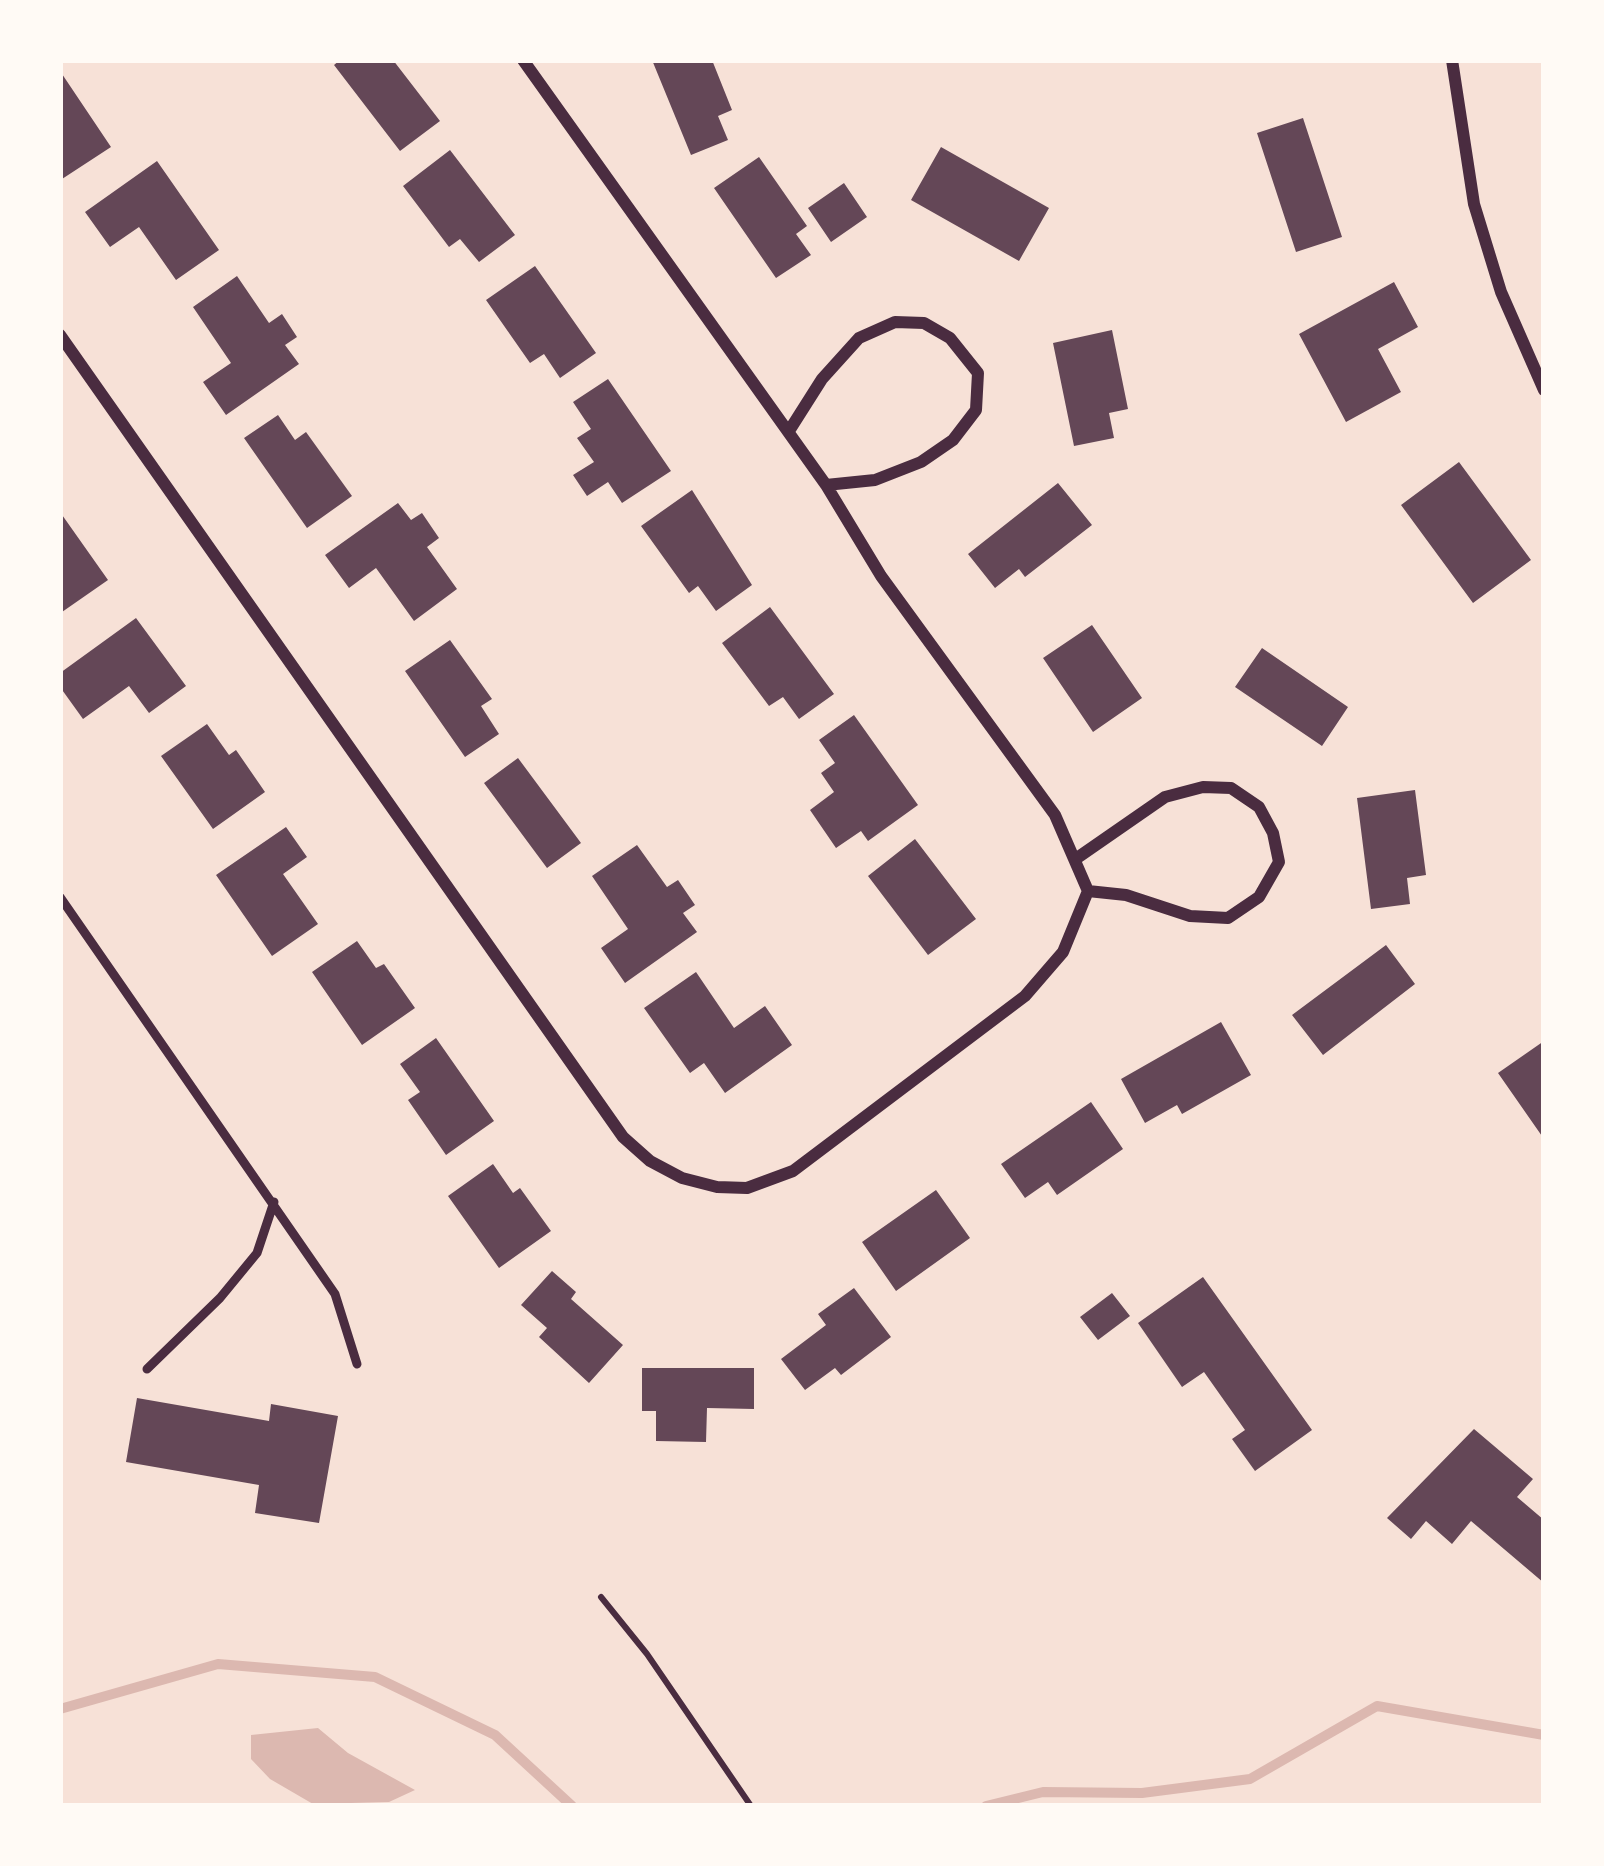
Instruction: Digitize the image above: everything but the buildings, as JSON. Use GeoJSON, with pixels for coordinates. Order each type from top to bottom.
{"type":"FeatureCollection","features":[{"type":"Feature","properties":{"kind":"street"},"geometry":{"type":"LineString","coordinates":[[60,335],[622,1137],[665,1170],[717,1187],[747,1188],[793,1172],[1025,996],[1063,952],[1088,891],[1055,815],[880,576],[826,485],[523,60]]}},
{"type":"Feature","properties":{"kind":"street"},"geometry":{"type":"LineString","coordinates":[[1452,60],[1474,204],[1501,292],[1544,390]]}},
{"type":"Feature","properties":{"kind":"street"},"geometry":{"type":"LineString","coordinates":[[788,431],[822,379],[859,338],[895,322],[925,323],[950,338],[978,373],[976,410],[953,440],[921,462],[874,479],[826,485]]}},
{"type":"Feature","properties":{"kind":"street"},"geometry":{"type":"LineString","coordinates":[[1077,858],[1165,797],[1203,788],[1232,788],[1259,807],[1274,833],[1279,862],[1259,897],[1228,918],[1190,916],[1126,895],[1088,891]]}},
{"type":"Feature","properties":{"kind":"lane"},"geometry":{"type":"LineString","coordinates":[[60,897],[335,1294],[357,1364]]}},
{"type":"Feature","properties":{"kind":"lane"},"geometry":{"type":"LineString","coordinates":[[147,1369],[257,1253],[274,1202]]}},
{"type":"Feature","properties":{"kind":"path"},"geometry":{"type":"LineString","coordinates":[[601,1598],[647,1654],[751,1806]]}},
{"type":"Feature","properties":{"kind":"shaded area"},"geometry":{"type":"Polygon","coordinates":[[[318,1728],[348,1753],[415,1790],[389,1802],[313,1804],[270,1779],[251,1759],[251,1735],[318,1728]]]}},
{"type":"Feature","properties":{"kind":"waterway"},"geometry":{"type":"LineString","coordinates":[[60,1709],[218,1664],[375,1677],[495,1735],[572,1806]]}},
{"type":"Feature","properties":{"kind":"waterway"},"geometry":{"type":"LineString","coordinates":[[986,1806],[1043,1792],[1142,1793],[1250,1779],[1377,1706],[1544,1735]]}}]}
